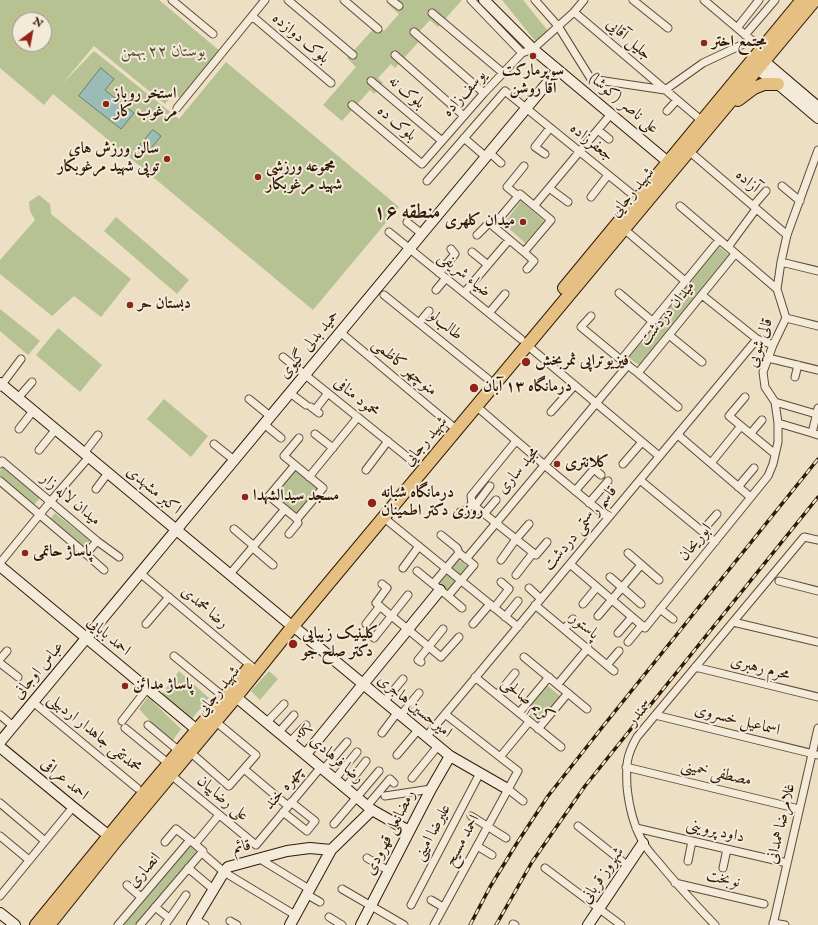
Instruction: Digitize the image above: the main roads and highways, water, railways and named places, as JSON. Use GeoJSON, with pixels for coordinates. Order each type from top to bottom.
{"type":"FeatureCollection","features":[{"type":"Feature","properties":{"kind":"main road","name":"شهید رجایی"},"geometry":{"type":"LineString","coordinates":[[36,925],[112,839],[230,697],[488,379],[524,342],[624,229],[723,110],[758,59],[802,0]]}},
{"type":"Feature","properties":{"kind":"main road","name":"شهید رجایی"},"geometry":{"type":"LineString","coordinates":[[200,733],[215,722],[251,666],[384,517],[476,406],[524,342],[702,121],[758,59],[815,0]]}},
{"type":"Feature","properties":{"kind":"main road"},"geometry":{"type":"LineString","coordinates":[[723,110],[754,88],[764,84],[778,84]]}},
{"type":"Feature","properties":{"kind":"main road","name":"شهید رجایی"},"geometry":{"type":"LineString","coordinates":[[49,925],[112,839]]}},
{"type":"Feature","properties":{"kind":"water","name":"استخر روباز مرغوب کار"},"geometry":{"type":"Polygon","coordinates":[[[101,68],[114,79],[105,90],[134,113],[121,129],[79,96],[101,68]]]}},
{"type":"Feature","properties":{"kind":"water"},"geometry":{"type":"Polygon","coordinates":[[[153,130],[161,136],[148,152],[140,145],[153,130]]]}},
{"type":"Feature","properties":{"kind":"railway"},"geometry":{"type":"LineString","coordinates":[[470,925],[490,887],[548,796],[818,459]]}},
{"type":"Feature","properties":{"kind":"railway"},"geometry":{"type":"LineString","coordinates":[[496,925],[532,862],[585,786],[818,497]]}},
{"type":"Feature","properties":{"kind":"place","name":"مجتمع اختر"},"geometry":{"type":"Point","coordinates":[704,43]}},
{"type":"Feature","properties":{"kind":"place","name":"سوپرمارکت آقا روشن"},"geometry":{"type":"Point","coordinates":[533,56]}},
{"type":"Feature","properties":{"kind":"place","name":"استخر روباز مرغوب کار"},"geometry":{"type":"Point","coordinates":[106,104]}},
{"type":"Feature","properties":{"kind":"place","name":"سالن ورزش های توپی شهید مرغوبکار"},"geometry":{"type":"Point","coordinates":[167,159]}},
{"type":"Feature","properties":{"kind":"place","name":"مجموعه ورزشی شهید مرغوبکار"},"geometry":{"type":"Point","coordinates":[258,177]}},
{"type":"Feature","properties":{"kind":"place","name":"میدان کلهری"},"geometry":{"type":"Point","coordinates":[523,222]}},
{"type":"Feature","properties":{"kind":"place","name":"دبستان حر"},"geometry":{"type":"Point","coordinates":[130,305]}},
{"type":"Feature","properties":{"kind":"place","name":"فیزیوتراپی ثمربخش"},"geometry":{"type":"Point","coordinates":[526,362]}},
{"type":"Feature","properties":{"kind":"place","name":"درمانگاه ۱۳ آبان"},"geometry":{"type":"Point","coordinates":[474,388]}},
{"type":"Feature","properties":{"kind":"place","name":"کلانتری"},"geometry":{"type":"Point","coordinates":[557,464]}},
{"type":"Feature","properties":{"kind":"place","name":"مسجد سیدالشهدا"},"geometry":{"type":"Point","coordinates":[245,497]}},
{"type":"Feature","properties":{"kind":"place","name":"درمانگاه شبانه روزی دکتر اطمینان"},"geometry":{"type":"Point","coordinates":[372,503]}},
{"type":"Feature","properties":{"kind":"place","name":"پاساژ حاتمی"},"geometry":{"type":"Point","coordinates":[25,553]}},
{"type":"Feature","properties":{"kind":"place","name":"کلینیک زیبایی دکتر صلح جو"},"geometry":{"type":"Point","coordinates":[293,644]}},
{"type":"Feature","properties":{"kind":"place","name":"پاساژ مدائن"},"geometry":{"type":"Point","coordinates":[125,686]}},
{"type":"Feature","properties":{"kind":"district","name":"منطقه ۱۶"},"geometry":{"type":"Point","coordinates":[407,214]}},
{"type":"Feature","properties":{"kind":"park label","name":"بوستان ۲۲ بهمن"},"geometry":{"type":"Point","coordinates":[163,53]}}]}
